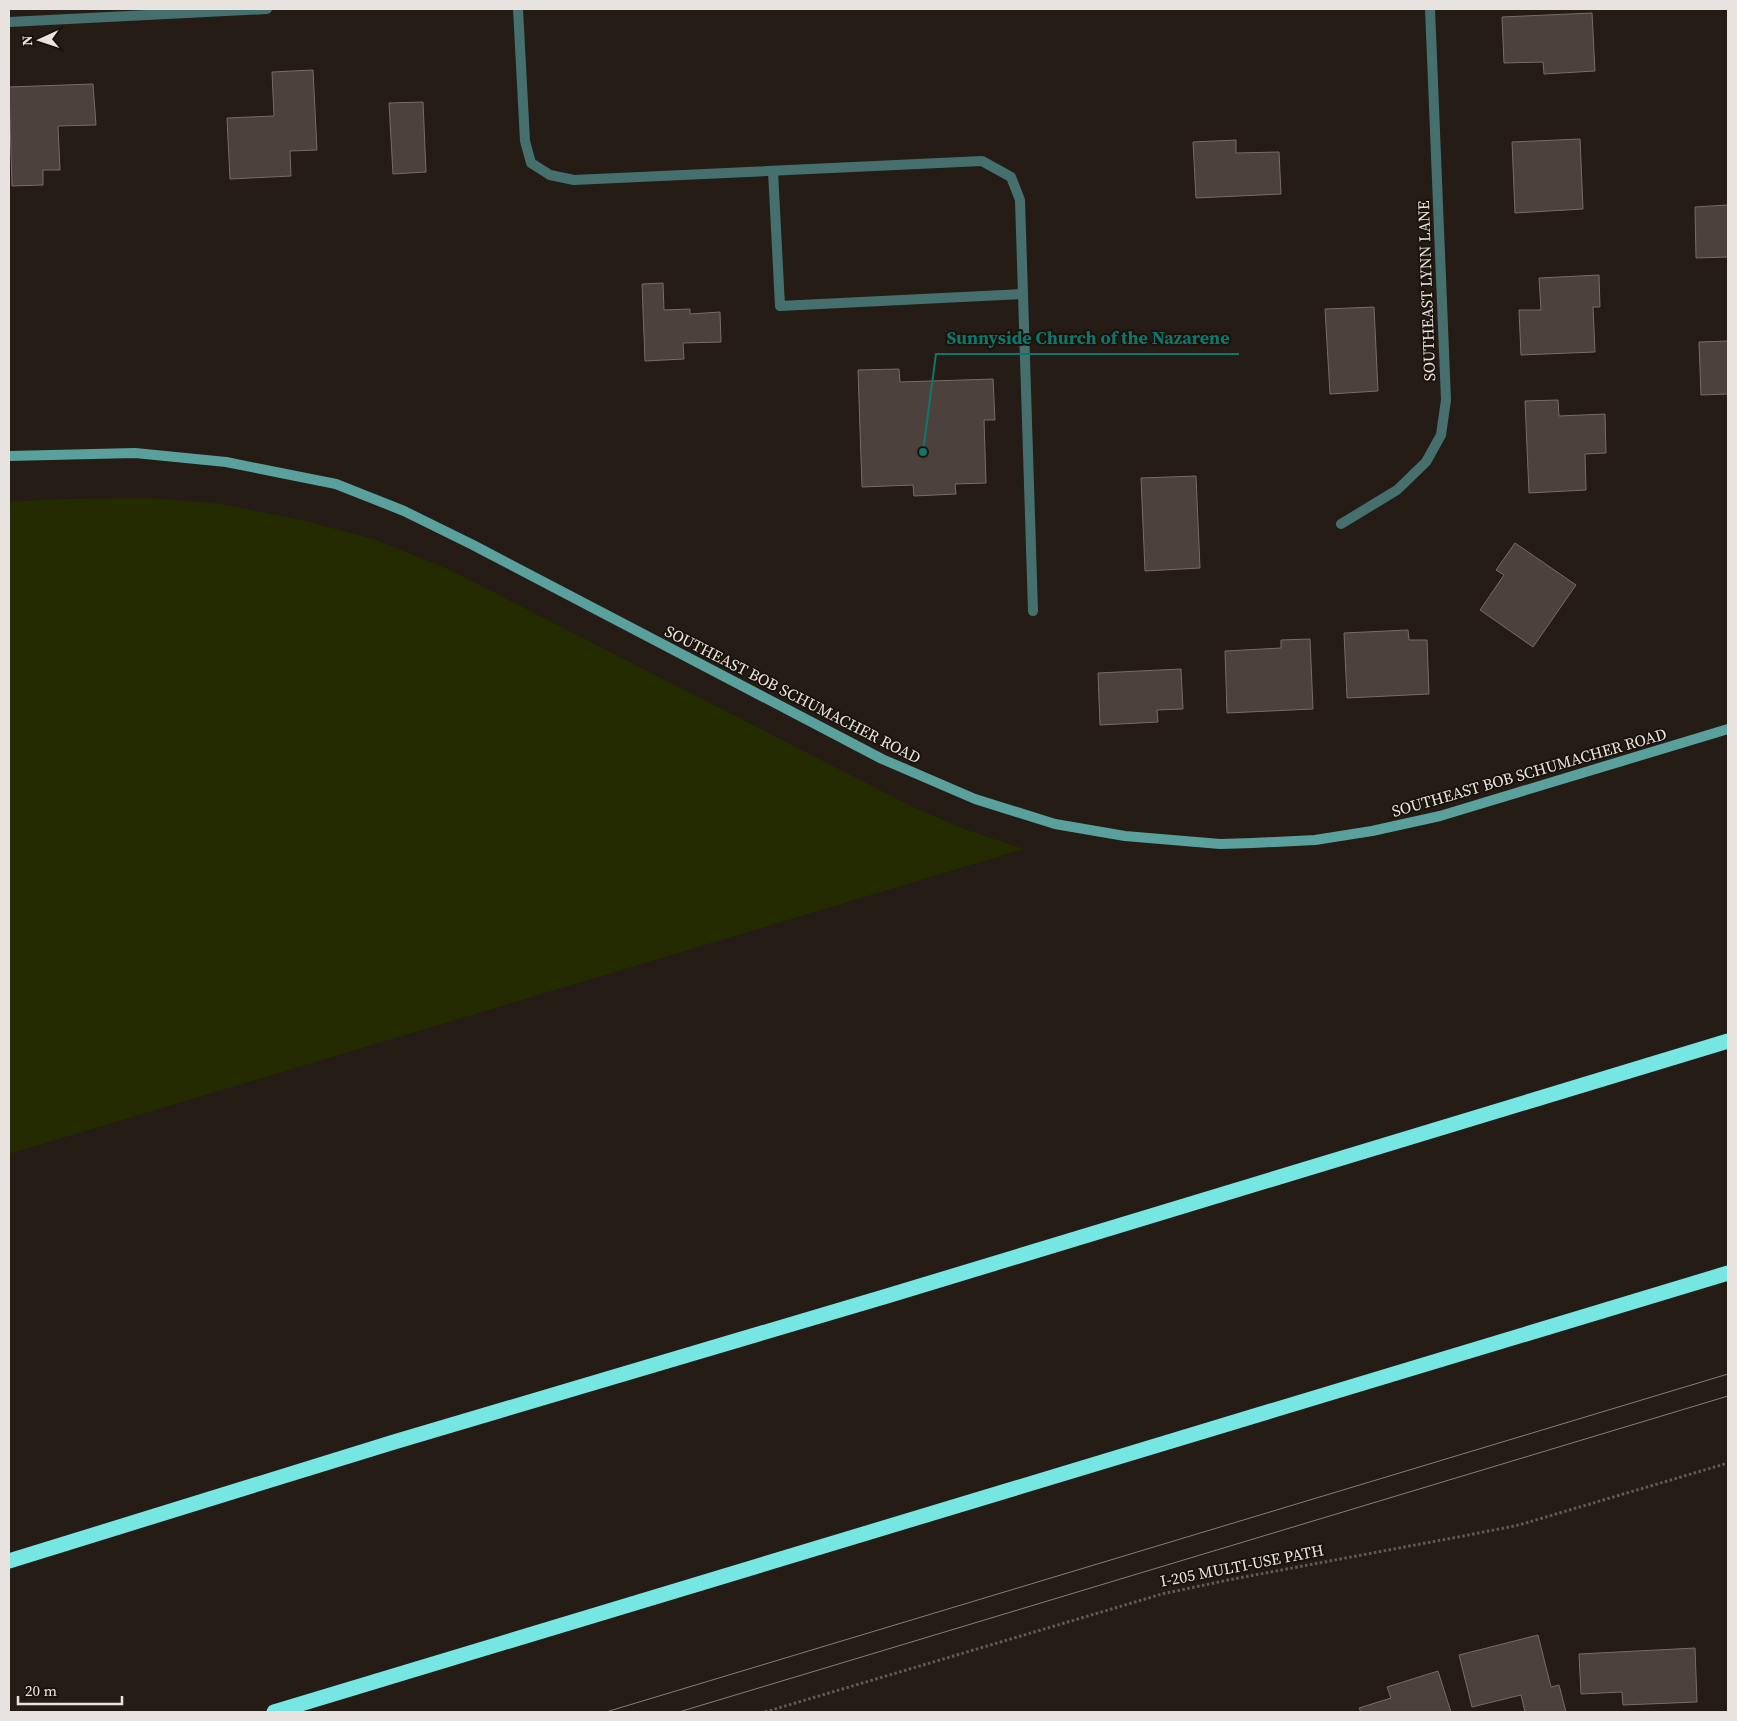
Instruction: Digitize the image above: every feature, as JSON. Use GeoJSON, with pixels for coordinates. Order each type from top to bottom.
{"type":"FeatureCollection","features":[{"type":"Feature","properties":{"kind":"highway"},"geometry":{"type":"LineString","coordinates":[[9,1561],[394,1442],[887,1296],[1728,1041]]}},
{"type":"Feature","properties":{"kind":"highway"},"geometry":{"type":"LineString","coordinates":[[274,1712],[1728,1274]]}},
{"type":"Feature","properties":{"kind":"main road","name":"SOUTHEAST BOB SCHUMACHER ROAD"},"geometry":{"type":"LineString","coordinates":[[9,456],[144,454],[226,462],[336,484],[404,511],[473,545],[882,759],[975,799],[1055,824],[1125,836],[1220,844],[1315,840],[1372,831],[1440,816],[1728,729]]}},
{"type":"Feature","properties":{"kind":"street"},"geometry":{"type":"LineString","coordinates":[[9,22],[267,9]]}},
{"type":"Feature","properties":{"kind":"street"},"geometry":{"type":"LineString","coordinates":[[518,9],[525,141],[531,163],[550,175],[574,180],[982,162],[1012,178],[1020,200],[1033,611]]}},
{"type":"Feature","properties":{"kind":"street","name":"SOUTHEAST LYNN LANE"},"geometry":{"type":"LineString","coordinates":[[1341,524],[1397,490],[1426,462],[1441,435],[1446,400],[1430,9]]}},
{"type":"Feature","properties":{"kind":"street"},"geometry":{"type":"LineString","coordinates":[[773,171],[780,306],[1023,294]]}},
{"type":"Feature","properties":{"kind":"path","name":"I-205 MULTI-USE PATH"},"geometry":{"type":"LineString","coordinates":[[765,1712],[1162,1594],[1458,1538],[1519,1524],[1728,1464]]}},
{"type":"Feature","properties":{"kind":"green space"},"geometry":{"type":"Polygon","coordinates":[[[149,498],[222,504],[306,521],[376,540],[450,570],[913,807],[967,830],[1024,849],[9,1154],[9,502],[149,498]]]}},
{"type":"Feature","properties":{"kind":"building"},"geometry":{"type":"Polygon","coordinates":[[[1592,13],[1595,71],[1544,74],[1543,62],[1504,63],[1502,17],[1592,13]]]}},
{"type":"Feature","properties":{"kind":"building"},"geometry":{"type":"Polygon","coordinates":[[[313,70],[317,150],[290,151],[291,176],[230,179],[227,118],[274,116],[272,72],[313,70]]]}},
{"type":"Feature","properties":{"kind":"building"},"geometry":{"type":"Polygon","coordinates":[[[93,84],[96,125],[58,126],[60,170],[43,170],[43,185],[12,186],[9,87],[93,84]]]}},
{"type":"Feature","properties":{"kind":"building"},"geometry":{"type":"Polygon","coordinates":[[[423,102],[426,172],[393,174],[389,103],[423,102]]]}},
{"type":"Feature","properties":{"kind":"building"},"geometry":{"type":"Polygon","coordinates":[[[1580,139],[1583,209],[1515,213],[1512,142],[1580,139]]]}},
{"type":"Feature","properties":{"kind":"building"},"geometry":{"type":"Polygon","coordinates":[[[1236,140],[1236,153],[1279,152],[1281,194],[1196,198],[1193,142],[1236,140]]]}},
{"type":"Feature","properties":{"kind":"building"},"geometry":{"type":"Polygon","coordinates":[[[1728,205],[1728,257],[1696,258],[1695,207],[1728,205]]]}},
{"type":"Feature","properties":{"kind":"building"},"geometry":{"type":"Polygon","coordinates":[[[1599,275],[1600,307],[1593,307],[1595,352],[1521,355],[1519,310],[1541,310],[1539,278],[1599,275]]]}},
{"type":"Feature","properties":{"kind":"building"},"geometry":{"type":"Polygon","coordinates":[[[663,283],[664,310],[690,309],[690,314],[720,312],[721,342],[683,343],[684,359],[645,361],[642,284],[663,283]]]}},
{"type":"Feature","properties":{"kind":"building"},"geometry":{"type":"Polygon","coordinates":[[[1374,307],[1378,391],[1330,394],[1325,309],[1374,307]]]}},
{"type":"Feature","properties":{"kind":"building"},"geometry":{"type":"Polygon","coordinates":[[[1728,341],[1728,394],[1701,395],[1699,342],[1728,341]]]}},
{"type":"Feature","properties":{"kind":"building"},"geometry":{"type":"Polygon","coordinates":[[[899,369],[900,382],[993,379],[995,420],[984,420],[986,483],[955,484],[956,494],[914,496],[913,485],[862,487],[858,370],[899,369]]]}},
{"type":"Feature","properties":{"kind":"building"},"geometry":{"type":"Polygon","coordinates":[[[1558,400],[1559,416],[1605,414],[1606,453],[1585,454],[1586,490],[1529,493],[1525,401],[1558,400]]]}},
{"type":"Feature","properties":{"kind":"building"},"geometry":{"type":"Polygon","coordinates":[[[1196,476],[1200,568],[1145,571],[1141,478],[1196,476]]]}},
{"type":"Feature","properties":{"kind":"building"},"geometry":{"type":"Polygon","coordinates":[[[1515,543],[1576,585],[1533,647],[1480,610],[1504,575],[1496,570],[1515,543]]]}},
{"type":"Feature","properties":{"kind":"building"},"geometry":{"type":"Polygon","coordinates":[[[1408,630],[1409,640],[1427,640],[1429,694],[1347,698],[1344,633],[1408,630]]]}},
{"type":"Feature","properties":{"kind":"building"},"geometry":{"type":"Polygon","coordinates":[[[1310,639],[1313,709],[1227,713],[1225,651],[1281,648],[1281,640],[1310,639]]]}},
{"type":"Feature","properties":{"kind":"building"},"geometry":{"type":"Polygon","coordinates":[[[1181,669],[1183,709],[1157,710],[1158,722],[1100,725],[1098,673],[1181,669]]]}},
{"type":"Feature","properties":{"kind":"building"},"geometry":{"type":"Polygon","coordinates":[[[1538,1635],[1551,1687],[1559,1685],[1566,1712],[1525,1712],[1521,1695],[1472,1707],[1459,1655],[1538,1635]]]}},
{"type":"Feature","properties":{"kind":"building"},"geometry":{"type":"Polygon","coordinates":[[[1695,1648],[1697,1702],[1623,1705],[1622,1692],[1581,1694],[1579,1654],[1695,1648]]]}},
{"type":"Feature","properties":{"kind":"building"},"geometry":{"type":"Polygon","coordinates":[[[1438,1671],[1451,1712],[1361,1712],[1359,1708],[1391,1698],[1387,1687],[1438,1671]]]}},
{"type":"Feature","properties":{"kind":"tram line"},"geometry":{"type":"LineString","coordinates":[[606,1712],[1728,1374]]}},
{"type":"Feature","properties":{"kind":"tram line"},"geometry":{"type":"LineString","coordinates":[[679,1712],[1728,1396]]}},
{"type":"Feature","properties":{"kind":"place","name":"Sunnyside Church of the Nazarene"},"geometry":{"type":"Point","coordinates":[923,452]}}]}
